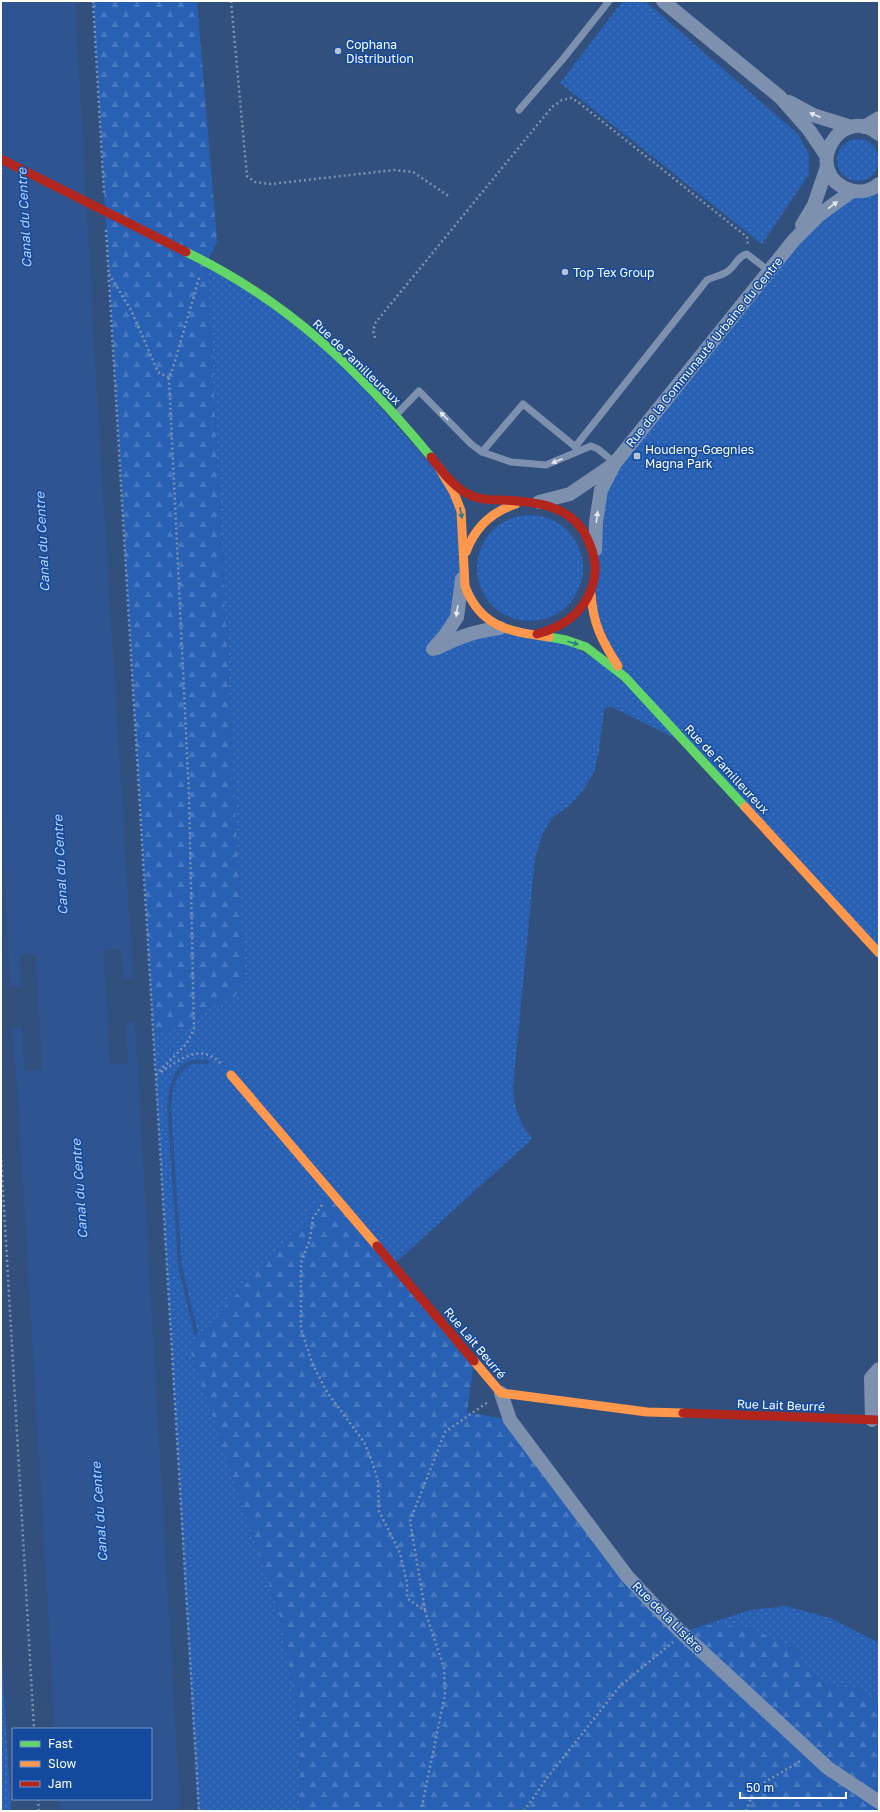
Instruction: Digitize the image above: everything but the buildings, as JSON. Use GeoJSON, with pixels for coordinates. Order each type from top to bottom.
{"type":"FeatureCollection","features":[{"type":"Feature","properties":{"kind":"street"},"geometry":{"type":"LineString","coordinates":[[663,1],[780,97],[810,130],[827,161],[830,175],[836,183],[852,191],[876,189]]}},
{"type":"Feature","properties":{"kind":"street"},"geometry":{"type":"LineString","coordinates":[[780,97],[813,115],[879,134]]}},
{"type":"Feature","properties":{"kind":"street"},"geometry":{"type":"LineString","coordinates":[[794,240],[814,205],[827,161],[829,145],[834,137],[842,131],[858,127],[879,118]]}},
{"type":"Feature","properties":{"kind":"street","name":"Rue de Familleureux"},"geometry":{"type":"LineString","coordinates":[[1,159],[207,262],[243,282],[280,308],[322,341],[396,415],[438,466],[464,492],[484,500],[539,502],[558,508],[573,518],[583,528],[595,556],[596,570],[591,594],[574,617],[552,631],[535,634]]}},
{"type":"Feature","properties":{"kind":"street"},"geometry":{"type":"LineString","coordinates":[[794,240],[819,215],[852,191]]}},
{"type":"Feature","properties":{"kind":"street","name":"Rue de la Communauté Urbaine du Centre"},"geometry":{"type":"LineString","coordinates":[[595,556],[596,522],[601,490],[615,463],[794,240]]}},
{"type":"Feature","properties":{"kind":"street","name":"Rue de la Communauté Urbaine du Centre"},"geometry":{"type":"LineString","coordinates":[[539,502],[570,494],[615,463]]}},
{"type":"Feature","properties":{"kind":"street","name":"Rue de Familleureux"},"geometry":{"type":"LineString","coordinates":[[438,466],[454,491],[462,512],[464,557],[463,572],[469,596],[483,615],[500,628],[516,633],[535,634],[582,645],[626,677],[879,953]]}},
{"type":"Feature","properties":{"kind":"street","name":"Rue de Familleureux"},"geometry":{"type":"LineString","coordinates":[[464,557],[473,535],[488,516],[504,507],[522,502]]}},
{"type":"Feature","properties":{"kind":"street"},"geometry":{"type":"LineString","coordinates":[[463,572],[457,617],[433,650],[478,630],[500,628]]}},
{"type":"Feature","properties":{"kind":"street"},"geometry":{"type":"LineString","coordinates":[[591,594],[592,616],[602,642],[626,677]]}},
{"type":"Feature","properties":{"kind":"street","name":"Rue Lait Beurré"},"geometry":{"type":"LineString","coordinates":[[231,1075],[501,1393],[647,1412],[875,1420]]}},
{"type":"Feature","properties":{"kind":"street"},"geometry":{"type":"LineString","coordinates":[[875,1420],[871,1378],[879,1369]]}},
{"type":"Feature","properties":{"kind":"street","name":"Rue de la Lisière"},"geometry":{"type":"LineString","coordinates":[[501,1393],[510,1420],[514,1426],[627,1576],[683,1634],[812,1754],[828,1768],[879,1802]]}},
{"type":"Feature","properties":{"kind":"lane"},"geometry":{"type":"LineString","coordinates":[[519,110],[563,59],[609,1]]}},
{"type":"Feature","properties":{"kind":"lane"},"geometry":{"type":"LineString","coordinates":[[578,449],[706,280],[725,273],[743,255],[747,254],[769,271]]}},
{"type":"Feature","properties":{"kind":"lane"},"geometry":{"type":"LineString","coordinates":[[396,415],[418,391],[471,444],[482,452],[511,462],[546,465],[578,449],[591,446],[598,449],[615,463]]}},
{"type":"Feature","properties":{"kind":"lane"},"geometry":{"type":"LineString","coordinates":[[482,452],[523,404],[578,449]]}},
{"type":"Feature","properties":{"kind":"path"},"geometry":{"type":"LineString","coordinates":[[93,1],[104,195]]}},
{"type":"Feature","properties":{"kind":"path"},"geometry":{"type":"LineString","coordinates":[[231,1],[247,176],[255,182],[271,184],[394,170],[413,172],[450,197]]}},
{"type":"Feature","properties":{"kind":"path"},"geometry":{"type":"LineString","coordinates":[[375,338],[373,330],[376,322],[552,107],[562,100],[571,98],[578,102],[747,237],[747,254]]}},
{"type":"Feature","properties":{"kind":"path"},"geometry":{"type":"LineString","coordinates":[[106,226],[198,1811]]}},
{"type":"Feature","properties":{"kind":"path"},"geometry":{"type":"LineString","coordinates":[[156,1075],[187,1043],[194,1028],[189,787],[169,378],[201,272],[207,262]]}},
{"type":"Feature","properties":{"kind":"path"},"geometry":{"type":"LineString","coordinates":[[109,273],[131,310],[158,372],[169,378]]}},
{"type":"Feature","properties":{"kind":"path"},"geometry":{"type":"LineString","coordinates":[[156,1075],[186,1056],[204,1053],[215,1058],[231,1075]]}},
{"type":"Feature","properties":{"kind":"path"},"geometry":{"type":"LineString","coordinates":[[1,1155],[34,1728]]}},
{"type":"Feature","properties":{"kind":"path"},"geometry":{"type":"LineString","coordinates":[[331,1191],[313,1218],[310,1238],[301,1264],[301,1329],[312,1363],[327,1392],[364,1442],[373,1464],[378,1482],[379,1511],[400,1553],[407,1583],[408,1598],[425,1611]]}},
{"type":"Feature","properties":{"kind":"path"},"geometry":{"type":"LineString","coordinates":[[1,1216],[5,1219]]}},
{"type":"Feature","properties":{"kind":"path"},"geometry":{"type":"LineString","coordinates":[[421,1811],[445,1694],[444,1668],[425,1611],[410,1521],[445,1432],[501,1393]]}},
{"type":"Feature","properties":{"kind":"path"},"geometry":{"type":"LineString","coordinates":[[524,1811],[547,1778],[620,1686],[683,1634]]}},
{"type":"Feature","properties":{"kind":"path"},"geometry":{"type":"LineString","coordinates":[[746,1811],[755,1788],[812,1754]]}},
{"type":"Feature","properties":{"kind":"path"},"geometry":{"type":"LineString","coordinates":[[38,1800],[39,1811]]}},
{"type":"Feature","properties":{"kind":"green space"},"geometry":{"type":"Polygon","coordinates":[[[93,1],[197,1],[217,242],[207,262],[244,980],[234,998],[204,1009],[188,1028],[153,1032],[93,1]]]}},
{"type":"Feature","properties":{"kind":"green space"},"geometry":{"type":"Polygon","coordinates":[[[623,1],[645,1],[798,134],[809,155],[809,174],[762,244],[560,83],[623,1]]]}},
{"type":"Feature","properties":{"kind":"green space"},"geometry":{"type":"Polygon","coordinates":[[[854,139],[862,139],[870,142],[876,148],[879,160],[876,172],[870,178],[862,181],[854,181],[846,178],[840,172],[837,164],[837,156],[840,148],[846,142],[854,139]]]}},
{"type":"Feature","properties":{"kind":"green space"},"geometry":{"type":"Polygon","coordinates":[[[869,190],[879,194],[879,953],[687,744],[610,706],[604,710],[599,751],[594,772],[584,789],[570,805],[553,817],[543,833],[535,858],[513,1087],[516,1109],[532,1139],[393,1265],[189,1346],[280,1617],[300,1728],[299,1811],[198,1811],[153,1032],[188,1028],[204,1009],[234,998],[244,980],[207,262],[322,341],[454,491],[464,557],[446,634],[478,630],[562,640],[624,676],[592,617],[601,490],[819,215],[869,190]]]}},
{"type":"Feature","properties":{"kind":"green space"},"geometry":{"type":"Polygon","coordinates":[[[530,515],[550,519],[567,531],[579,548],[583,568],[579,588],[567,605],[550,617],[530,621],[510,617],[493,605],[481,588],[477,568],[481,548],[493,531],[510,519],[530,515]]]}},
{"type":"Feature","properties":{"kind":"green space"},"geometry":{"type":"Polygon","coordinates":[[[331,1191],[474,1361],[467,1412],[510,1420],[682,1633],[704,1625],[747,1627],[796,1649],[807,1669],[831,1686],[862,1689],[879,1701],[879,1811],[299,1811],[300,1728],[280,1617],[189,1346],[331,1191]]]}},
{"type":"Feature","properties":{"kind":"green space"},"geometry":{"type":"Polygon","coordinates":[[[786,1606],[830,1618],[879,1643],[879,1701],[862,1689],[831,1686],[807,1669],[796,1649],[747,1627],[704,1625],[750,1610],[786,1606]]]}},
{"type":"Feature","properties":{"kind":"green space"},"geometry":{"type":"Polygon","coordinates":[[[1,1642],[11,1811],[1,1811],[1,1642]]]}},
{"type":"Feature","properties":{"kind":"water","name":"Canal du Centre"},"geometry":{"type":"Polygon","coordinates":[[[1,1],[75,1],[96,381],[133,978],[123,978],[121,949],[103,950],[110,1064],[128,1063],[126,1022],[135,1022],[180,1811],[60,1811],[59,1800],[152,1800],[152,1728],[55,1728],[18,1095],[12,1028],[22,1027],[24,1071],[42,1070],[36,954],[19,955],[21,986],[10,986],[1,790],[1,1]]]}},
{"type":"Feature","properties":{"kind":"waterway"},"geometry":{"type":"LineString","coordinates":[[196,1333],[180,1266],[169,1107],[174,1080],[182,1068],[187,1064],[194,1062],[207,1062]]}},
{"type":"Feature","properties":{"kind":"traffic: fast"},"geometry":{"type":"LineString","coordinates":[[186,252],[223,271],[257,293],[290,316],[320,341],[349,367],[377,396],[431,457]]}},
{"type":"Feature","properties":{"kind":"traffic: fast"},"geometry":{"type":"LineString","coordinates":[[549,637],[566,640],[586,647],[625,677],[745,807]]}},
{"type":"Feature","properties":{"kind":"traffic: slow"},"geometry":{"type":"LineString","coordinates":[[438,466],[454,493],[461,511],[465,586],[471,600],[479,611],[498,625],[522,633],[549,637]]}},
{"type":"Feature","properties":{"kind":"traffic: slow"},"geometry":{"type":"LineString","coordinates":[[466,552],[474,535],[485,522],[499,511],[516,504]]}},
{"type":"Feature","properties":{"kind":"traffic: slow"},"geometry":{"type":"LineString","coordinates":[[591,594],[592,605],[599,632],[618,666]]}},
{"type":"Feature","properties":{"kind":"traffic: slow"},"geometry":{"type":"LineString","coordinates":[[745,807],[879,953]]}},
{"type":"Feature","properties":{"kind":"traffic: slow"},"geometry":{"type":"LineString","coordinates":[[231,1075],[377,1246]]}},
{"type":"Feature","properties":{"kind":"traffic: slow"},"geometry":{"type":"LineString","coordinates":[[474,1361],[501,1393],[647,1412],[683,1413]]}},
{"type":"Feature","properties":{"kind":"traffic: jam"},"geometry":{"type":"LineString","coordinates":[[1,159],[186,252]]}},
{"type":"Feature","properties":{"kind":"traffic: jam"},"geometry":{"type":"LineString","coordinates":[[431,457],[453,483],[464,492],[474,497],[490,500],[541,504],[563,512],[573,519],[581,528],[588,540],[594,557],[595,575],[592,587],[583,605],[571,618],[555,628],[537,634]]}},
{"type":"Feature","properties":{"kind":"traffic: jam"},"geometry":{"type":"LineString","coordinates":[[377,1246],[474,1361]]}},
{"type":"Feature","properties":{"kind":"traffic: jam"},"geometry":{"type":"LineString","coordinates":[[683,1413],[879,1420]]}},
{"type":"Feature","properties":{"kind":"place","name":"Cophana Distribution"},"geometry":{"type":"Point","coordinates":[338,51]}},
{"type":"Feature","properties":{"kind":"place","name":"Top Tex Group"},"geometry":{"type":"Point","coordinates":[565,272]}},
{"type":"Feature","properties":{"kind":"place","name":"Houdeng-Gœgnies Magna Park"},"geometry":{"type":"Point","coordinates":[637,456]}}]}
